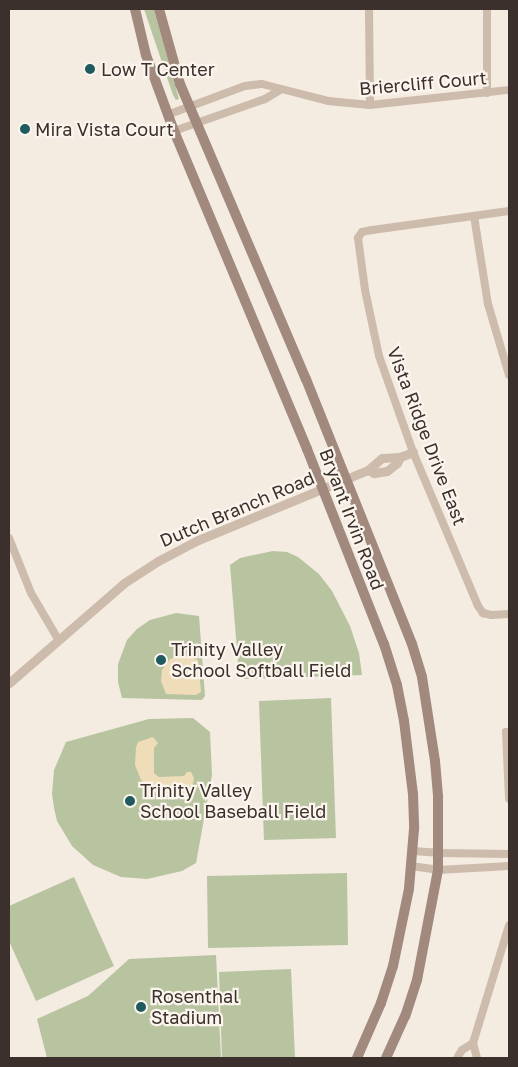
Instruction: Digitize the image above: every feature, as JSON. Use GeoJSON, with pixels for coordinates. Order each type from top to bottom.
{"type":"FeatureCollection","features":[{"type":"Feature","properties":{"kind":"main road","name":"Bryant Irvin Road"},"geometry":{"type":"LineString","coordinates":[[135,9],[146,55],[167,115],[322,490],[384,644],[397,685],[410,760],[413,794],[411,866],[402,929],[393,966],[381,1003],[357,1058]]}},
{"type":"Feature","properties":{"kind":"main road","name":"Bryant Irvin Road"},"geometry":{"type":"LineString","coordinates":[[158,9],[170,53],[196,123],[306,379],[412,644],[422,677],[435,761],[438,797],[438,870],[417,980],[405,1016],[386,1058]]}},
{"type":"Feature","properties":{"kind":"street"},"geometry":{"type":"LineString","coordinates":[[369,9],[370,105]]}},
{"type":"Feature","properties":{"kind":"street"},"geometry":{"type":"LineString","coordinates":[[487,9],[487,93]]}},
{"type":"Feature","properties":{"kind":"street","name":"Briercliff Court"},"geometry":{"type":"LineString","coordinates":[[167,115],[244,86],[262,84],[328,101],[370,105],[509,90]]}},
{"type":"Feature","properties":{"kind":"street"},"geometry":{"type":"LineString","coordinates":[[237,90],[242,105]]}},
{"type":"Feature","properties":{"kind":"street"},"geometry":{"type":"LineString","coordinates":[[174,131],[265,98],[280,90]]}},
{"type":"Feature","properties":{"kind":"street"},"geometry":{"type":"LineString","coordinates":[[509,211],[474,216],[488,304],[509,375]]}},
{"type":"Feature","properties":{"kind":"street","name":"Vista Ridge Drive East"},"geometry":{"type":"LineString","coordinates":[[474,216],[372,230],[359,235],[365,290],[379,356],[413,452],[472,592],[483,613],[491,615],[509,614]]}},
{"type":"Feature","properties":{"kind":"street","name":"Dutch Branch Road"},"geometry":{"type":"LineString","coordinates":[[9,683],[124,583],[158,561],[198,540],[368,470],[382,458],[400,457],[413,452]]}},
{"type":"Feature","properties":{"kind":"street","name":"Dutch Branch Road"},"geometry":{"type":"LineString","coordinates":[[368,470],[374,472],[387,471],[397,463],[400,457]]}},
{"type":"Feature","properties":{"kind":"street"},"geometry":{"type":"LineString","coordinates":[[9,538],[32,594],[58,639]]}},
{"type":"Feature","properties":{"kind":"street"},"geometry":{"type":"LineString","coordinates":[[508,732],[509,798]]}},
{"type":"Feature","properties":{"kind":"street"},"geometry":{"type":"LineString","coordinates":[[412,851],[438,854],[509,854]]}},
{"type":"Feature","properties":{"kind":"street"},"geometry":{"type":"LineString","coordinates":[[411,866],[438,870],[509,866]]}},
{"type":"Feature","properties":{"kind":"street"},"geometry":{"type":"LineString","coordinates":[[477,1058],[473,1044],[509,928]]}},
{"type":"Feature","properties":{"kind":"street"},"geometry":{"type":"LineString","coordinates":[[457,1058],[462,1050],[473,1044]]}},
{"type":"Feature","properties":{"kind":"green space"},"geometry":{"type":"Polygon","coordinates":[[[144,9],[154,9],[179,99],[176,100],[173,95],[144,9]]]}},
{"type":"Feature","properties":{"kind":"green space"},"geometry":{"type":"Polygon","coordinates":[[[273,551],[287,552],[298,557],[319,574],[332,591],[350,626],[359,653],[362,675],[243,679],[239,674],[230,565],[240,558],[273,551]]]}},
{"type":"Feature","properties":{"kind":"green space","name":"Trinity Valley School Softball Field"},"geometry":{"type":"Polygon","coordinates":[[[176,613],[199,616],[205,696],[202,700],[122,698],[118,682],[118,664],[127,640],[137,629],[150,620],[176,613]]]}},
{"type":"Feature","properties":{"kind":"green space"},"geometry":{"type":"Polygon","coordinates":[[[331,698],[336,838],[264,840],[259,701],[331,698]]]}},
{"type":"Feature","properties":{"kind":"green space","name":"Trinity Valley School Baseball Field"},"geometry":{"type":"Polygon","coordinates":[[[193,718],[210,732],[212,775],[196,863],[182,871],[147,879],[121,877],[93,865],[72,846],[57,821],[54,808],[52,794],[54,770],[66,742],[149,719],[193,718]]]}},
{"type":"Feature","properties":{"kind":"green space"},"geometry":{"type":"Polygon","coordinates":[[[347,873],[348,945],[208,948],[207,876],[347,873]]]}},
{"type":"Feature","properties":{"kind":"green space"},"geometry":{"type":"Polygon","coordinates":[[[74,877],[114,966],[36,1001],[9,941],[9,906],[74,877]]]}},
{"type":"Feature","properties":{"kind":"green space","name":"Rosenthal Stadium"},"geometry":{"type":"Polygon","coordinates":[[[216,955],[221,1058],[47,1058],[37,1019],[88,996],[129,959],[216,955]]]}},
{"type":"Feature","properties":{"kind":"green space"},"geometry":{"type":"Polygon","coordinates":[[[291,969],[295,1058],[222,1058],[219,972],[291,969]]]}},
{"type":"Feature","properties":{"kind":"sand"},"geometry":{"type":"Polygon","coordinates":[[[184,655],[198,660],[201,692],[196,695],[166,694],[161,681],[162,670],[170,659],[184,655]]]}},
{"type":"Feature","properties":{"kind":"sand"},"geometry":{"type":"Polygon","coordinates":[[[153,737],[158,743],[154,748],[154,773],[159,777],[184,776],[187,772],[191,772],[194,778],[191,792],[179,796],[162,796],[151,790],[141,780],[135,765],[136,747],[138,742],[153,737]]]}},
{"type":"Feature","properties":{"kind":"place","name":"Low T Center"},"geometry":{"type":"Point","coordinates":[90,69]}},
{"type":"Feature","properties":{"kind":"place","name":"Mira Vista Court"},"geometry":{"type":"Point","coordinates":[25,129]}},
{"type":"Feature","properties":{"kind":"place","name":"Trinity Valley School Softball Field"},"geometry":{"type":"Point","coordinates":[161,660]}},
{"type":"Feature","properties":{"kind":"place","name":"Trinity Valley School Baseball Field"},"geometry":{"type":"Point","coordinates":[130,801]}},
{"type":"Feature","properties":{"kind":"place","name":"Rosenthal Stadium"},"geometry":{"type":"Point","coordinates":[141,1007]}}]}
